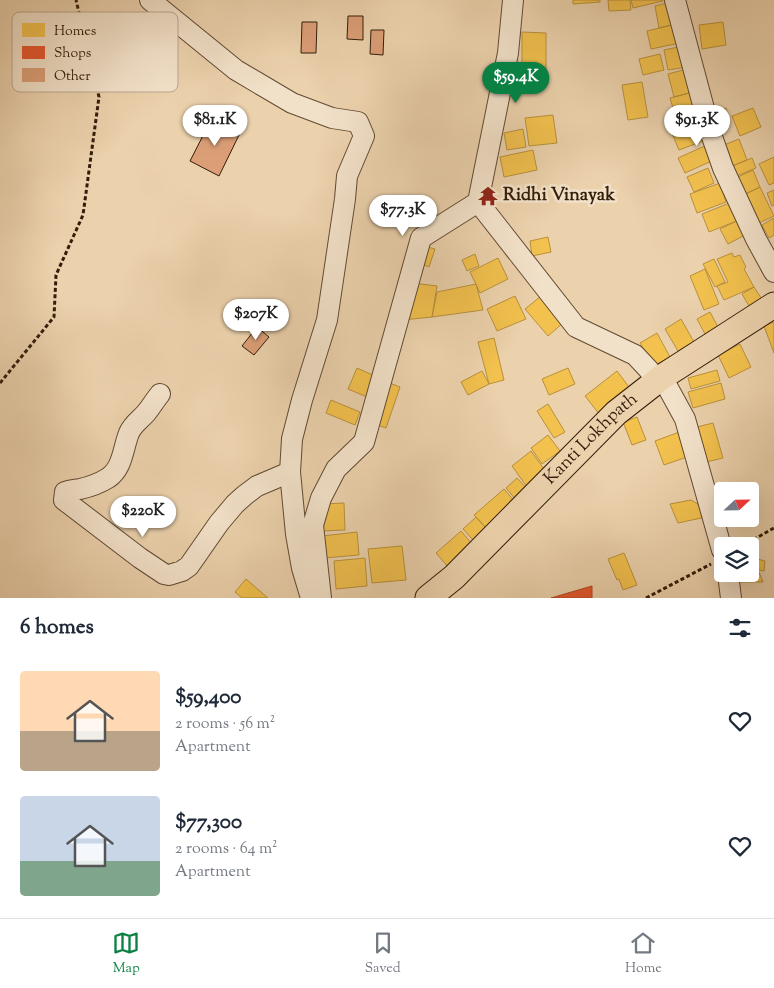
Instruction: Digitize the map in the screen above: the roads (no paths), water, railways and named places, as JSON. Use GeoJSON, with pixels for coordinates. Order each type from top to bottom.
{"type":"FeatureCollection","features":[{"type":"Feature","properties":{"kind":"main road","name":"Kanti Lokhpath"},"geometry":{"type":"LineString","coordinates":[[428,598],[454,577],[616,413],[658,381],[774,305]]}},
{"type":"Feature","properties":{"kind":"street"},"geometry":{"type":"LineString","coordinates":[[150,0],[165,12]]}},
{"type":"Feature","properties":{"kind":"street"},"geometry":{"type":"LineString","coordinates":[[321,598],[313,526],[320,498],[336,469],[364,442],[421,238],[478,202],[508,53],[513,0]]}},
{"type":"Feature","properties":{"kind":"street"},"geometry":{"type":"LineString","coordinates":[[674,0],[710,131],[723,168],[774,272]]}},
{"type":"Feature","properties":{"kind":"street"},"geometry":{"type":"LineString","coordinates":[[178,23],[236,70],[292,103],[332,118],[358,122],[364,136],[347,176],[327,320],[292,439],[290,472],[296,534],[302,568],[311,598]]}},
{"type":"Feature","properties":{"kind":"street"},"geometry":{"type":"LineString","coordinates":[[478,202],[576,327],[635,355],[649,370],[655,380],[658,381],[685,419],[716,537]]}},
{"type":"Feature","properties":{"kind":"street"},"geometry":{"type":"LineString","coordinates":[[160,394],[129,433],[122,459],[117,469],[110,476],[90,486],[65,492],[64,500],[164,574],[176,574],[189,566],[219,523],[245,495],[257,486],[290,472]]}},
{"type":"Feature","properties":{"kind":"street"},"geometry":{"type":"LineString","coordinates":[[727,582],[731,598]]}},
{"type":"Feature","properties":{"kind":"place","name":"Ridhi Vinayak"},"geometry":{"type":"Point","coordinates":[488,196]}}]}
